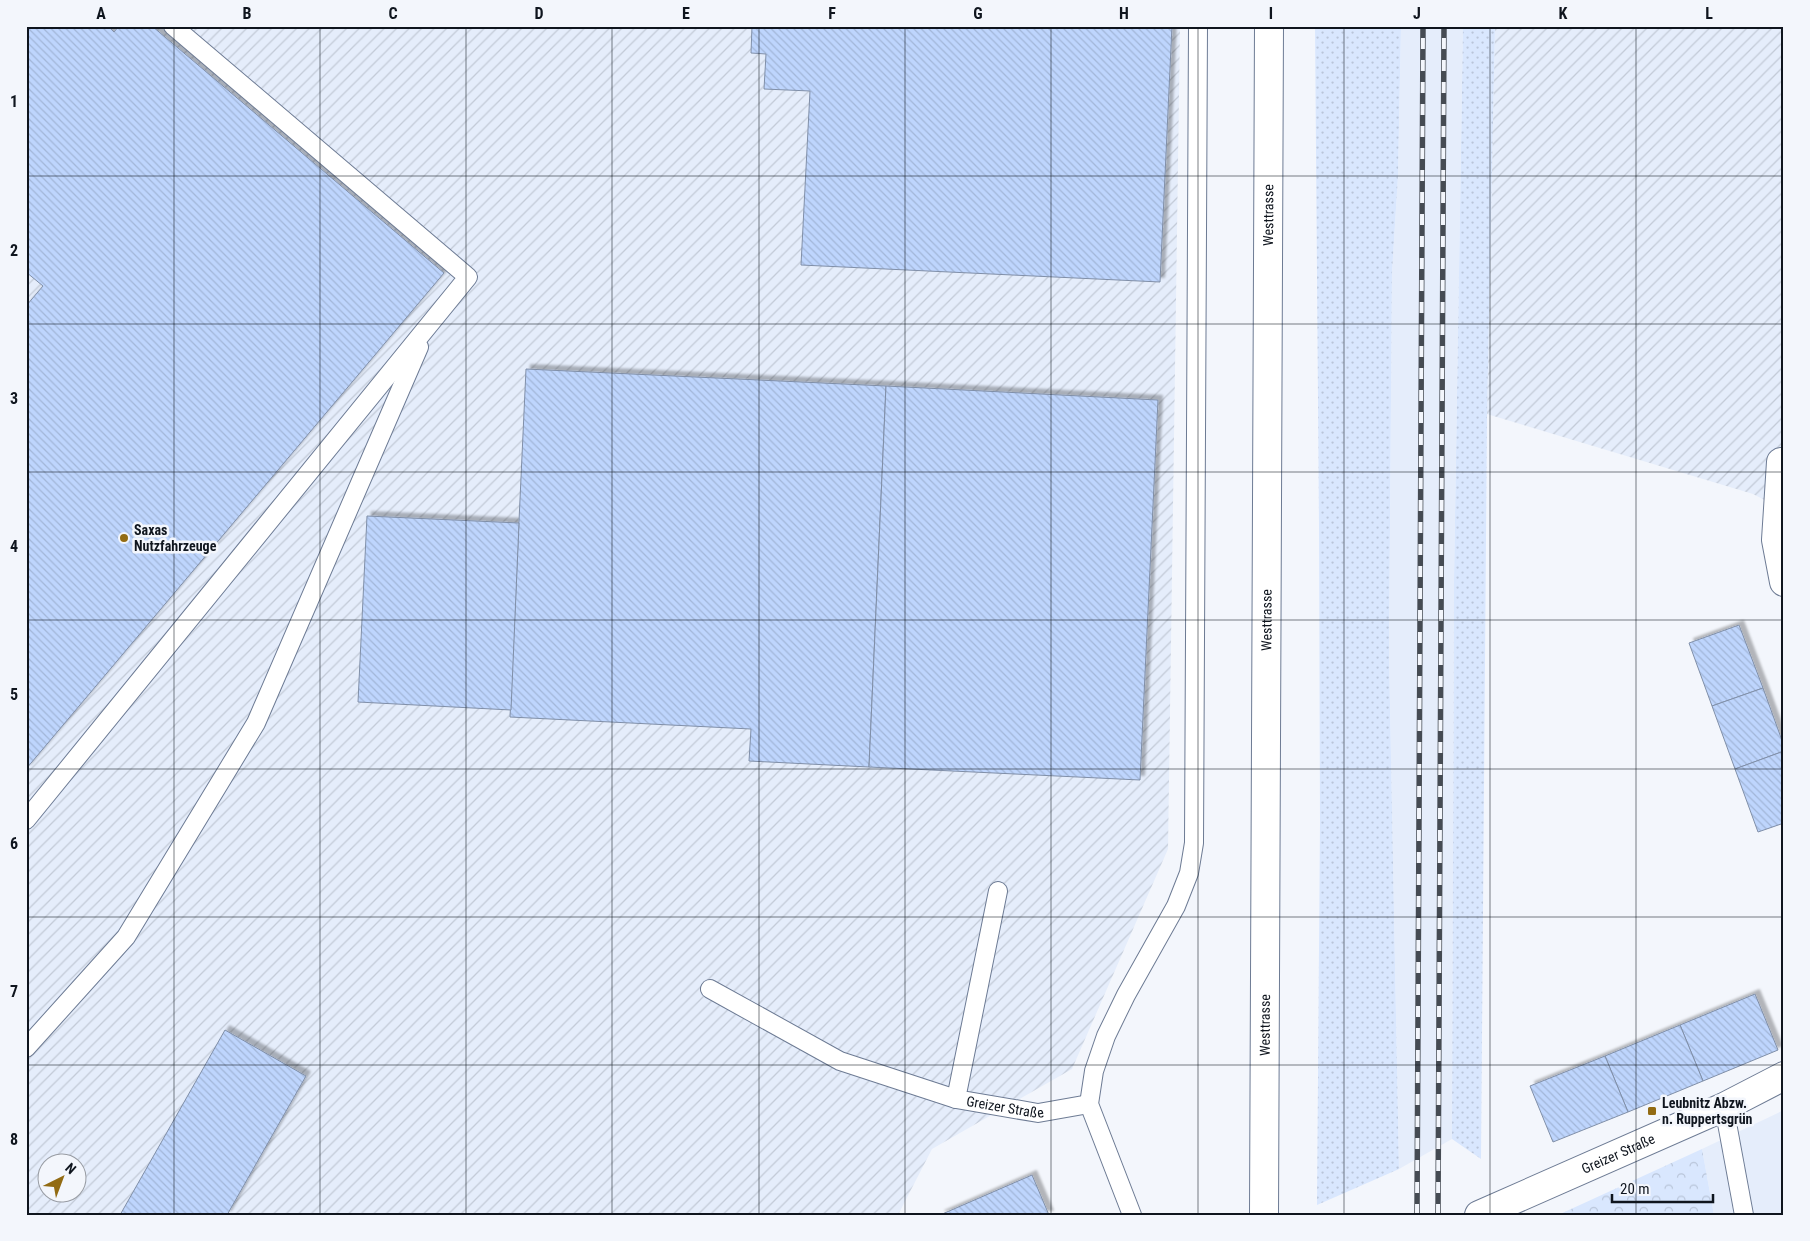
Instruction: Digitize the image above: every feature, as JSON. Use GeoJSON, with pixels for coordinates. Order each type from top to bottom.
{"type":"FeatureCollection","features":[{"type":"Feature","properties":{"kind":"main road","name":"Westtrasse"},"geometry":{"type":"LineString","coordinates":[[1264,1215],[1269,26]]}},
{"type":"Feature","properties":{"kind":"main road"},"geometry":{"type":"LineString","coordinates":[[1781,462],[1776,540],[1784,582]]}},
{"type":"Feature","properties":{"kind":"main road","name":"Greizer Straße"},"geometry":{"type":"LineString","coordinates":[[1479,1215],[1724,1107],[1784,1076]]}},
{"type":"Feature","properties":{"kind":"lane"},"geometry":{"type":"LineString","coordinates":[[26,820],[468,277],[173,26]]}},
{"type":"Feature","properties":{"kind":"lane"},"geometry":{"type":"LineString","coordinates":[[1132,1215],[1089,1104],[1094,1071],[1106,1036],[1176,906],[1189,873],[1194,843],[1198,26]]}},
{"type":"Feature","properties":{"kind":"lane"},"geometry":{"type":"LineString","coordinates":[[26,1048],[126,936],[256,723],[427,328]]}},
{"type":"Feature","properties":{"kind":"lane","name":"Greizer Straße"},"geometry":{"type":"LineString","coordinates":[[998,891],[956,1099],[1038,1114],[1089,1104]]}},
{"type":"Feature","properties":{"kind":"lane"},"geometry":{"type":"LineString","coordinates":[[710,989],[840,1061],[956,1099]]}},
{"type":"Feature","properties":{"kind":"lane"},"geometry":{"type":"LineString","coordinates":[[1724,1107],[1744,1215]]}},
{"type":"Feature","properties":{"kind":"shaded area"},"geometry":{"type":"Polygon","coordinates":[[[26,26],[1180,26],[1168,849],[1072,1069],[932,1149],[898,1215],[26,1215],[26,26]]]}},
{"type":"Feature","properties":{"kind":"shaded area"},"geometry":{"type":"Polygon","coordinates":[[[1401,26],[1463,26],[1454,579],[1452,1139],[1399,1169],[1389,653],[1392,273],[1398,176],[1401,26]]]}},
{"type":"Feature","properties":{"kind":"shaded area"},"geometry":{"type":"Polygon","coordinates":[[[1495,26],[1784,26],[1784,510],[1753,494],[1487,414],[1495,26]]]}},
{"type":"Feature","properties":{"kind":"shaded area"},"geometry":{"type":"Polygon","coordinates":[[[1784,1110],[1784,1215],[1714,1215],[1702,1149],[1784,1110]]]}},
{"type":"Feature","properties":{"kind":"green space"},"geometry":{"type":"Polygon","coordinates":[[[1315,26],[1401,26],[1398,176],[1392,273],[1389,653],[1399,1169],[1317,1205],[1320,823],[1315,26]]]}},
{"type":"Feature","properties":{"kind":"green space"},"geometry":{"type":"Polygon","coordinates":[[[1463,26],[1495,26],[1487,414],[1481,1159],[1452,1139],[1454,579],[1463,26]]]}},
{"type":"Feature","properties":{"kind":"green space"},"geometry":{"type":"Polygon","coordinates":[[[1702,1149],[1714,1215],[1558,1215],[1702,1149]]]}},
{"type":"Feature","properties":{"kind":"building","name":"Saxas Nutzfahrzeuge"},"geometry":{"type":"Polygon","coordinates":[[[26,26],[108,26],[114,32],[119,26],[152,26],[444,273],[26,769],[26,306],[43,286],[26,272],[26,26]]]}},
{"type":"Feature","properties":{"kind":"building"},"geometry":{"type":"Polygon","coordinates":[[[752,26],[1172,26],[1160,282],[801,265],[810,91],[764,89],[766,54],[751,53],[752,26]]]}},
{"type":"Feature","properties":{"kind":"building"},"geometry":{"type":"Polygon","coordinates":[[[526,369],[886,386],[869,767],[749,761],[751,729],[510,717],[526,369]]]}},
{"type":"Feature","properties":{"kind":"building"},"geometry":{"type":"Polygon","coordinates":[[[886,386],[1158,400],[1140,780],[869,767],[886,386]]]}},
{"type":"Feature","properties":{"kind":"building"},"geometry":{"type":"Polygon","coordinates":[[[367,516],[519,523],[511,710],[358,702],[367,516]]]}},
{"type":"Feature","properties":{"kind":"building"},"geometry":{"type":"Polygon","coordinates":[[[1739,625],[1763,688],[1712,706],[1689,643],[1739,625]]]}},
{"type":"Feature","properties":{"kind":"building"},"geometry":{"type":"Polygon","coordinates":[[[1763,688],[1784,746],[1784,751],[1735,769],[1712,706],[1763,688]]]}},
{"type":"Feature","properties":{"kind":"building"},"geometry":{"type":"Polygon","coordinates":[[[1784,751],[1784,823],[1758,832],[1735,769],[1784,751]]]}},
{"type":"Feature","properties":{"kind":"building"},"geometry":{"type":"Polygon","coordinates":[[[1755,994],[1778,1050],[1703,1081],[1680,1025],[1755,994]]]}},
{"type":"Feature","properties":{"kind":"building"},"geometry":{"type":"Polygon","coordinates":[[[1680,1025],[1703,1081],[1628,1112],[1605,1056],[1680,1025]]]}},
{"type":"Feature","properties":{"kind":"building"},"geometry":{"type":"Polygon","coordinates":[[[225,1030],[306,1076],[227,1215],[120,1215],[225,1030]]]}},
{"type":"Feature","properties":{"kind":"building"},"geometry":{"type":"Polygon","coordinates":[[[1605,1056],[1628,1112],[1553,1142],[1530,1086],[1605,1056]]]}},
{"type":"Feature","properties":{"kind":"building"},"geometry":{"type":"Polygon","coordinates":[[[1032,1175],[1049,1215],[940,1215],[1032,1175]]]}},
{"type":"Feature","properties":{"kind":"railway"},"geometry":{"type":"LineString","coordinates":[[1417,1215],[1423,26]]}},
{"type":"Feature","properties":{"kind":"railway"},"geometry":{"type":"LineString","coordinates":[[1438,1215],[1444,26]]}},
{"type":"Feature","properties":{"kind":"place","name":"Saxas Nutzfahrzeuge"},"geometry":{"type":"Point","coordinates":[124,538]}},
{"type":"Feature","properties":{"kind":"place","name":"Leubnitz Abzw. n. Ruppertsgrün"},"geometry":{"type":"Point","coordinates":[1652,1111]}}]}
